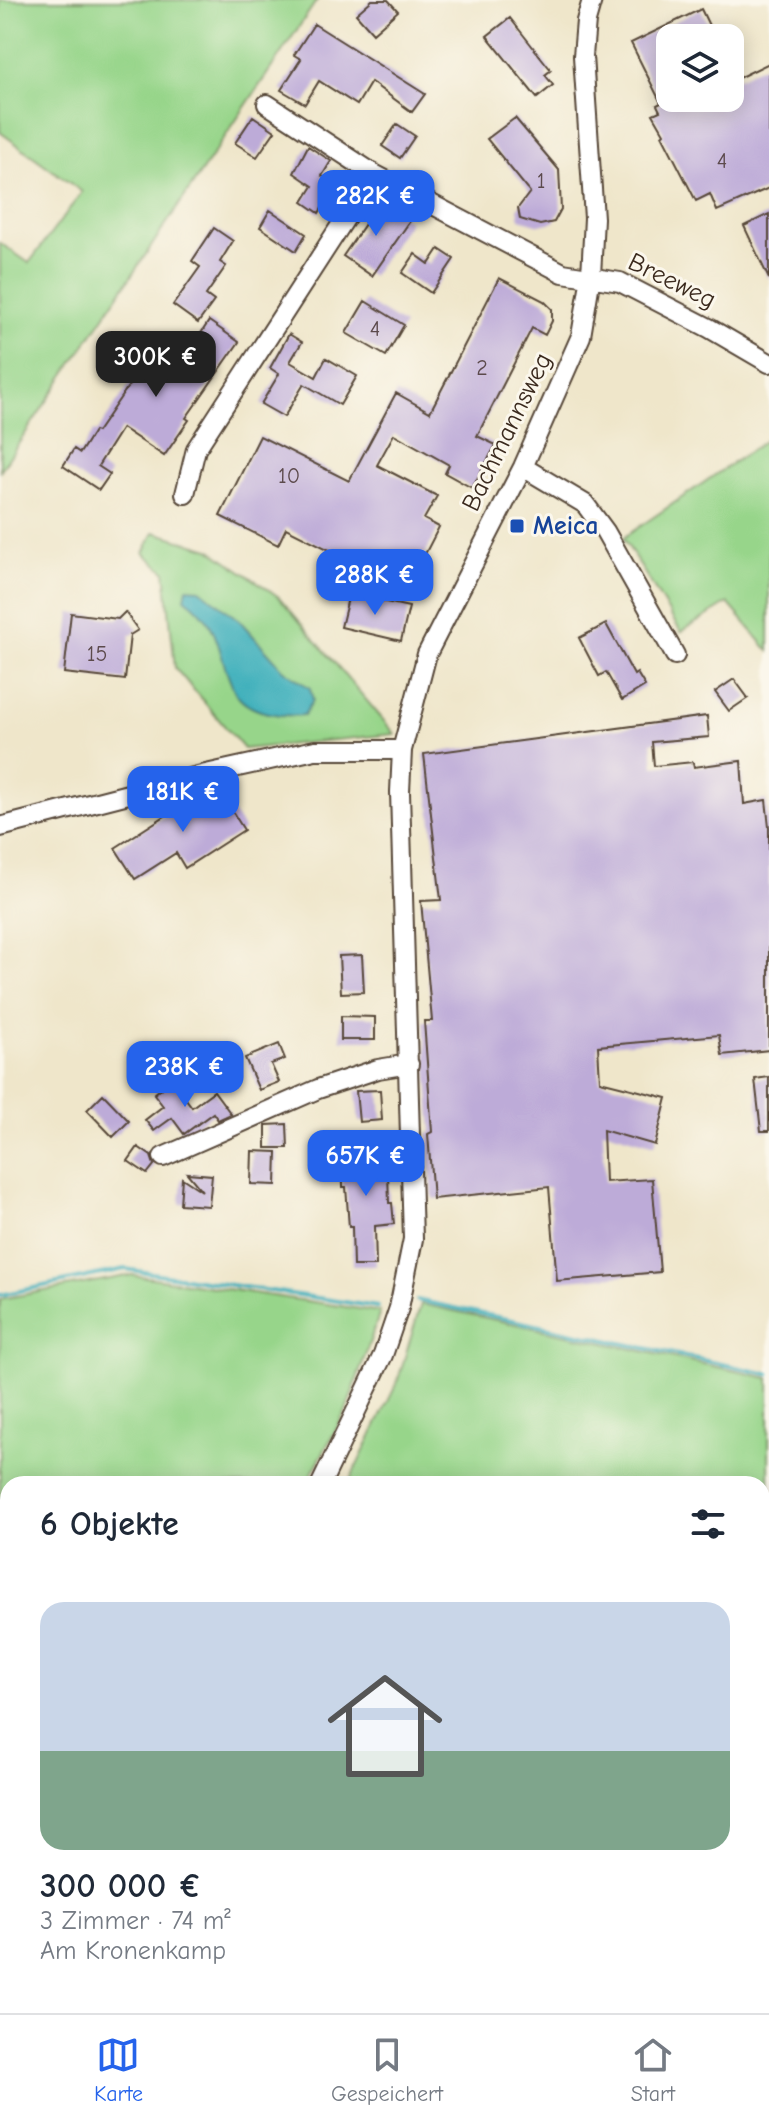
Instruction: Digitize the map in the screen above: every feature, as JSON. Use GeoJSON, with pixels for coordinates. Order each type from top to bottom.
{"type":"FeatureCollection","features":[{"type":"Feature","properties":{"kind":"street","name":"Bachmannsweg"},"geometry":{"type":"LineString","coordinates":[[325,1476],[383,1355],[399,1308],[413,1239],[400,792],[402,750],[427,654],[523,467],[581,336],[591,276],[594,218],[583,56],[586,21],[592,0]]}},
{"type":"Feature","properties":{"kind":"street","name":"Breeweg"},"geometry":{"type":"LineString","coordinates":[[267,104],[374,174],[563,273],[620,282],[769,363]]}},
{"type":"Feature","properties":{"kind":"street"},"geometry":{"type":"LineString","coordinates":[[185,494],[196,449],[374,174]]}},
{"type":"Feature","properties":{"kind":"street"},"geometry":{"type":"LineString","coordinates":[[523,467],[585,504],[605,531],[675,655]]}},
{"type":"Feature","properties":{"kind":"street"},"geometry":{"type":"LineString","coordinates":[[0,827],[206,774],[315,750],[402,750]]}},
{"type":"Feature","properties":{"kind":"street"},"geometry":{"type":"LineString","coordinates":[[163,1157],[318,1089],[378,1069],[409,1064]]}},
{"type":"Feature","properties":{"kind":"green space"},"geometry":{"type":"Polygon","coordinates":[[[0,0],[317,0],[0,471],[0,243],[29,263],[82,192],[0,132],[0,0]]]}},
{"type":"Feature","properties":{"kind":"green space"},"geometry":{"type":"Polygon","coordinates":[[[769,438],[769,651],[728,603],[681,632],[623,538],[769,438]]]}},
{"type":"Feature","properties":{"kind":"green space"},"geometry":{"type":"Polygon","coordinates":[[[154,532],[210,549],[279,597],[395,734],[244,749],[175,668],[165,571],[144,553],[154,532]]]}},
{"type":"Feature","properties":{"kind":"green space"},"geometry":{"type":"Polygon","coordinates":[[[132,1275],[380,1312],[346,1411],[310,1476],[0,1476],[0,1299],[132,1275]]]}},
{"type":"Feature","properties":{"kind":"green space"},"geometry":{"type":"Polygon","coordinates":[[[421,1304],[769,1378],[769,1476],[352,1476],[397,1383],[421,1304]]]}},
{"type":"Feature","properties":{"kind":"water"},"geometry":{"type":"Polygon","coordinates":[[[187,588],[200,589],[240,621],[283,669],[310,688],[313,700],[304,715],[266,712],[241,699],[229,678],[207,619],[185,598],[187,588]]]}},
{"type":"Feature","properties":{"kind":"building"},"geometry":{"type":"Polygon","coordinates":[[[372,0],[388,0],[398,11],[373,33],[356,14],[372,0]]]}},
{"type":"Feature","properties":{"kind":"building"},"geometry":{"type":"Polygon","coordinates":[[[701,9],[708,24],[670,24],[701,9]]]}},
{"type":"Feature","properties":{"kind":"building"},"geometry":{"type":"Polygon","coordinates":[[[510,18],[551,70],[545,75],[553,85],[537,98],[487,36],[510,18]]]}},
{"type":"Feature","properties":{"kind":"building"},"geometry":{"type":"Polygon","coordinates":[[[314,24],[425,94],[412,112],[371,82],[357,105],[319,81],[305,104],[281,90],[301,59],[294,55],[314,24]]]}},
{"type":"Feature","properties":{"kind":"building"},"geometry":{"type":"Polygon","coordinates":[[[656,31],[656,93],[631,43],[656,31]]]}},
{"type":"Feature","properties":{"kind":"building"},"geometry":{"type":"Polygon","coordinates":[[[769,63],[769,188],[717,211],[710,194],[696,201],[653,114],[744,112],[744,75],[769,63]]]}},
{"type":"Feature","properties":{"kind":"building"},"geometry":{"type":"Polygon","coordinates":[[[253,116],[275,131],[257,157],[235,143],[253,116]]]}},
{"type":"Feature","properties":{"kind":"building"},"geometry":{"type":"Polygon","coordinates":[[[515,118],[559,170],[561,209],[554,222],[540,225],[520,219],[518,208],[530,192],[487,139],[515,118]]]}},
{"type":"Feature","properties":{"kind":"building"},"geometry":{"type":"Polygon","coordinates":[[[397,124],[415,136],[400,158],[382,146],[397,124]]]}},
{"type":"Feature","properties":{"kind":"building"},"geometry":{"type":"Polygon","coordinates":[[[308,146],[331,161],[322,176],[336,185],[319,213],[303,202],[313,186],[294,173],[308,146]]]}},
{"type":"Feature","properties":{"kind":"building"},"geometry":{"type":"Polygon","coordinates":[[[381,201],[410,221],[372,276],[343,256],[381,201]]]}},
{"type":"Feature","properties":{"kind":"building"},"geometry":{"type":"Polygon","coordinates":[[[270,210],[306,234],[296,251],[260,227],[270,210]]]}},
{"type":"Feature","properties":{"kind":"building"},"geometry":{"type":"Polygon","coordinates":[[[769,214],[769,279],[744,226],[769,214]]]}},
{"type":"Feature","properties":{"kind":"building"},"geometry":{"type":"Polygon","coordinates":[[[214,228],[233,241],[220,262],[226,266],[206,295],[214,301],[198,323],[173,305],[200,267],[192,261],[214,228]]]}},
{"type":"Feature","properties":{"kind":"building"},"geometry":{"type":"Polygon","coordinates":[[[439,249],[454,259],[431,293],[402,273],[415,254],[429,264],[439,249]]]}},
{"type":"Feature","properties":{"kind":"building"},"geometry":{"type":"Polygon","coordinates":[[[499,278],[544,301],[552,309],[552,321],[545,335],[532,328],[477,436],[496,445],[472,488],[445,473],[449,465],[394,434],[377,465],[437,496],[424,519],[439,527],[407,589],[286,528],[278,545],[220,516],[260,436],[349,481],[396,393],[430,412],[499,278]]]}},
{"type":"Feature","properties":{"kind":"building"},"geometry":{"type":"Polygon","coordinates":[[[365,301],[404,325],[386,356],[346,333],[365,301]]]}},
{"type":"Feature","properties":{"kind":"building"},"geometry":{"type":"Polygon","coordinates":[[[209,321],[239,342],[186,418],[189,420],[164,456],[122,428],[98,466],[110,474],[99,490],[63,466],[74,449],[80,453],[94,431],[97,432],[140,369],[133,364],[153,335],[185,358],[209,321]]]}},
{"type":"Feature","properties":{"kind":"building"},"geometry":{"type":"Polygon","coordinates":[[[289,334],[302,342],[290,362],[316,377],[326,358],[357,376],[340,405],[304,384],[284,417],[261,404],[279,374],[270,368],[289,334]]]}},
{"type":"Feature","properties":{"kind":"building"},"geometry":{"type":"Polygon","coordinates":[[[349,594],[409,607],[401,641],[341,627],[349,594]]]}},
{"type":"Feature","properties":{"kind":"building"},"geometry":{"type":"Polygon","coordinates":[[[125,612],[138,630],[130,635],[125,680],[64,673],[71,613],[118,619],[125,612]]]}},
{"type":"Feature","properties":{"kind":"building"},"geometry":{"type":"Polygon","coordinates":[[[606,624],[634,675],[637,673],[645,686],[622,700],[606,672],[599,676],[579,638],[606,624]]]}},
{"type":"Feature","properties":{"kind":"building"},"geometry":{"type":"Polygon","coordinates":[[[734,679],[748,698],[729,711],[715,692],[734,679]]]}},
{"type":"Feature","properties":{"kind":"building"},"geometry":{"type":"Polygon","coordinates":[[[707,716],[709,737],[652,742],[654,766],[693,762],[694,767],[741,761],[744,804],[766,800],[769,827],[769,1050],[722,1055],[719,1035],[598,1046],[600,1081],[667,1098],[655,1145],[603,1130],[605,1182],[652,1179],[660,1272],[557,1281],[549,1187],[433,1199],[424,1021],[432,1021],[421,901],[441,900],[424,754],[707,716]]]}},
{"type":"Feature","properties":{"kind":"building"},"geometry":{"type":"Polygon","coordinates":[[[215,784],[244,830],[185,868],[176,853],[135,879],[115,848],[215,784]]]}},
{"type":"Feature","properties":{"kind":"building"},"geometry":{"type":"Polygon","coordinates":[[[362,955],[364,992],[341,993],[339,956],[362,955]]]}},
{"type":"Feature","properties":{"kind":"building"},"geometry":{"type":"Polygon","coordinates":[[[341,1016],[375,1017],[375,1040],[341,1040],[341,1016]]]}},
{"type":"Feature","properties":{"kind":"building"},"geometry":{"type":"Polygon","coordinates":[[[279,1044],[285,1059],[271,1064],[279,1082],[259,1090],[245,1058],[279,1044]]]}},
{"type":"Feature","properties":{"kind":"building"},"geometry":{"type":"Polygon","coordinates":[[[769,1077],[769,1131],[761,1131],[755,1079],[769,1077]]]}},
{"type":"Feature","properties":{"kind":"building"},"geometry":{"type":"Polygon","coordinates":[[[172,1080],[192,1107],[214,1091],[231,1114],[218,1120],[213,1113],[184,1134],[172,1118],[154,1131],[145,1120],[163,1106],[154,1094],[172,1080]]]}},
{"type":"Feature","properties":{"kind":"building"},"geometry":{"type":"Polygon","coordinates":[[[380,1090],[382,1120],[359,1122],[356,1091],[380,1090]]]}},
{"type":"Feature","properties":{"kind":"building"},"geometry":{"type":"Polygon","coordinates":[[[103,1094],[129,1121],[113,1137],[87,1110],[103,1094]]]}},
{"type":"Feature","properties":{"kind":"building"},"geometry":{"type":"Polygon","coordinates":[[[287,1124],[288,1148],[266,1148],[266,1125],[287,1124]]]}},
{"type":"Feature","properties":{"kind":"building"},"geometry":{"type":"Polygon","coordinates":[[[387,1144],[389,1203],[392,1203],[394,1224],[375,1226],[376,1266],[353,1266],[352,1227],[349,1227],[346,1187],[343,1187],[342,1146],[387,1144]]]}},
{"type":"Feature","properties":{"kind":"building"},"geometry":{"type":"Polygon","coordinates":[[[138,1147],[151,1156],[154,1165],[147,1174],[128,1161],[138,1147]]]}},
{"type":"Feature","properties":{"kind":"building"},"geometry":{"type":"Polygon","coordinates":[[[252,1151],[277,1152],[276,1185],[251,1184],[252,1151]]]}},
{"type":"Feature","properties":{"kind":"building"},"geometry":{"type":"Polygon","coordinates":[[[187,1173],[212,1175],[209,1206],[180,1204],[182,1178],[202,1191],[187,1173]]]}},
{"type":"Feature","properties":{"kind":"waterway"},"geometry":{"type":"LineString","coordinates":[[0,1295],[125,1269],[378,1307]]}},
{"type":"Feature","properties":{"kind":"waterway"},"geometry":{"type":"LineString","coordinates":[[417,1300],[769,1374]]}},
{"type":"Feature","properties":{"kind":"place","name":"Meica"},"geometry":{"type":"Point","coordinates":[517,526]}}]}
